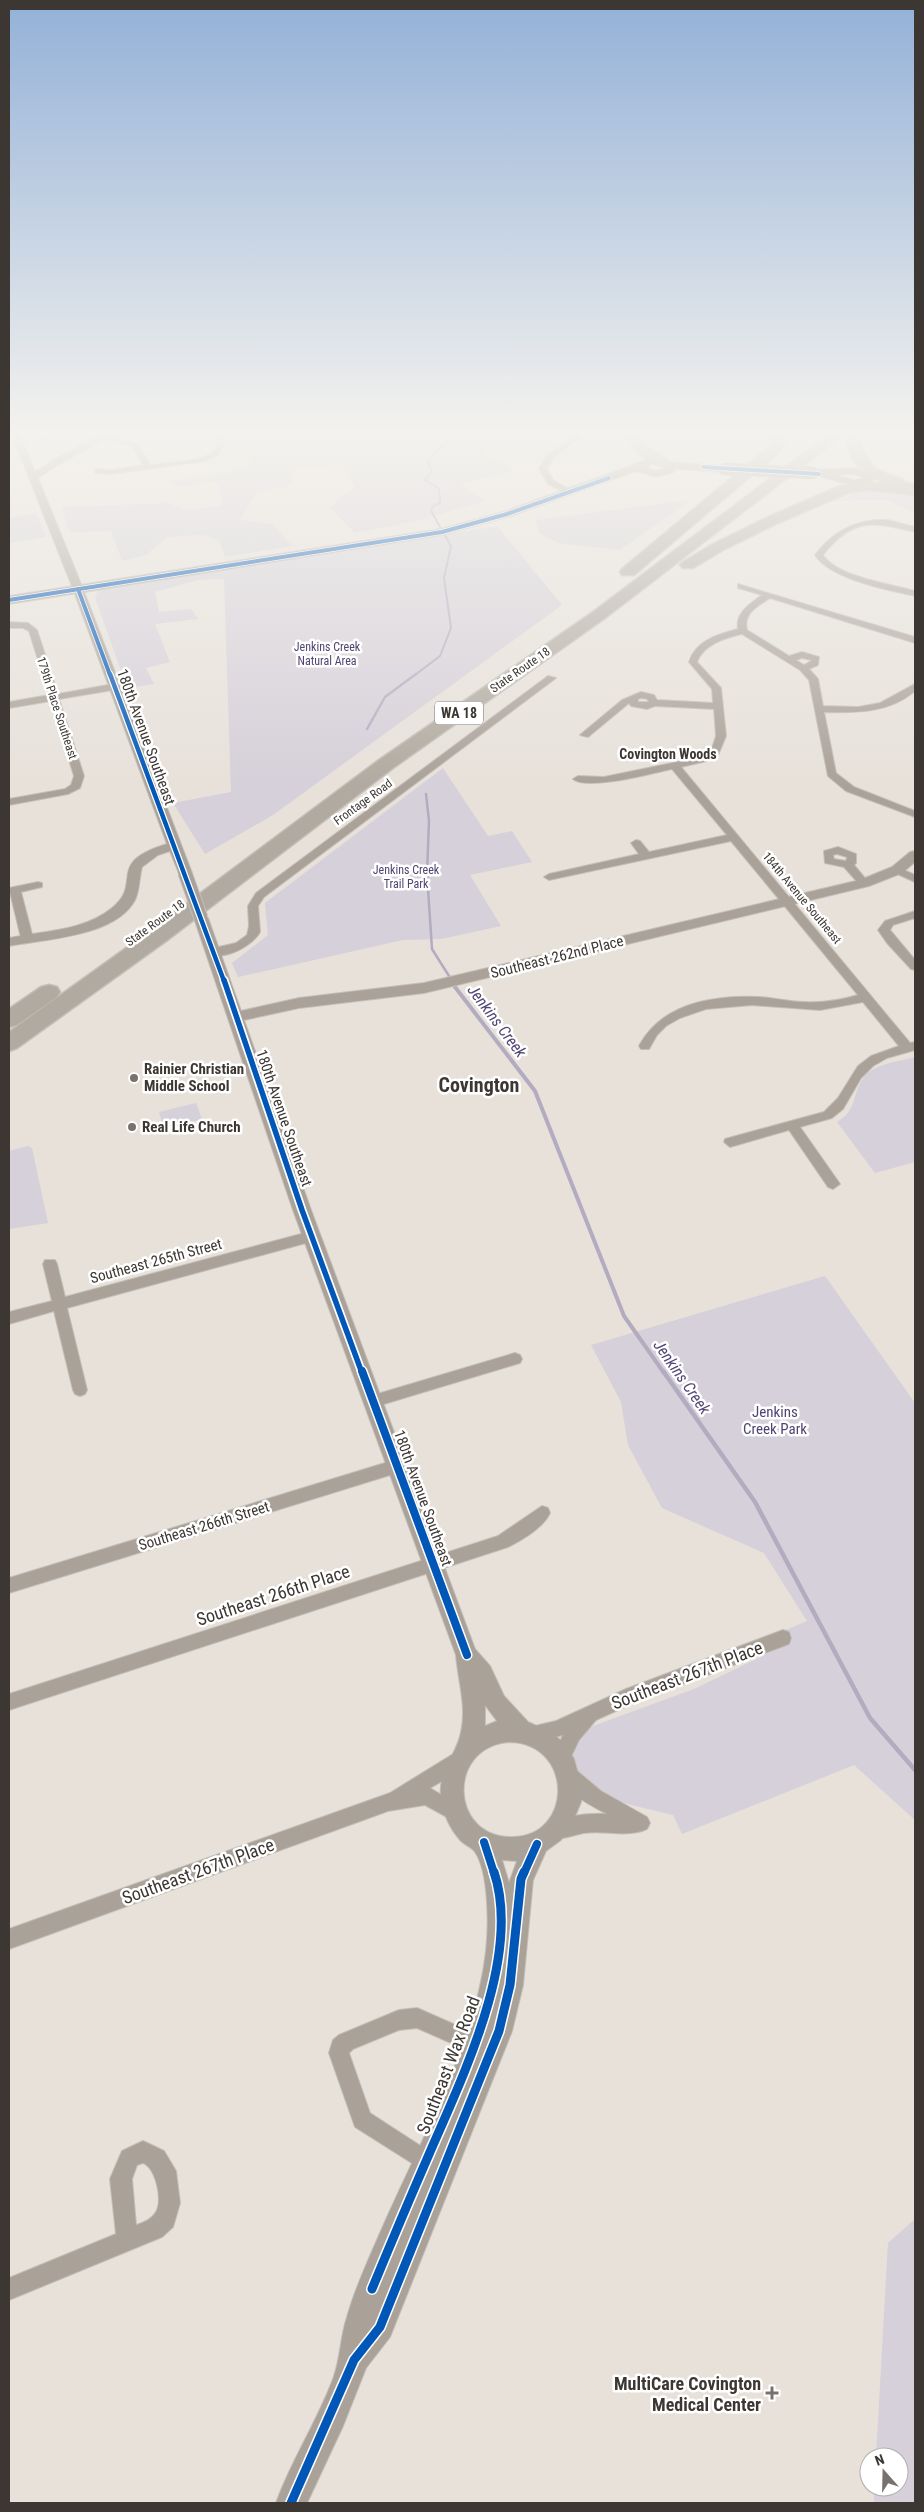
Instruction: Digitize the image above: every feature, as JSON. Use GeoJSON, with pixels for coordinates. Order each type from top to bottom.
{"type":"FeatureCollection","features":[{"type":"Feature","properties":{"kind":"highway"},"geometry":{"type":"LineString","coordinates":[[585,609],[651,552]]}},
{"type":"Feature","properties":{"kind":"highway","name":"State Route 18"},"geometry":{"type":"LineString","coordinates":[[410,743],[660,552]]}},
{"type":"Feature","properties":{"kind":"highway","name":"State Route 18"},"geometry":{"type":"LineString","coordinates":[[9,1020],[410,743],[503,682],[599,615],[682,552]]}},
{"type":"Feature","properties":{"kind":"highway"},"geometry":{"type":"LineString","coordinates":[[503,682],[710,552]]}},
{"type":"Feature","properties":{"kind":"highway","name":"State Route 18"},"geometry":{"type":"LineString","coordinates":[[9,1043],[158,936],[383,762]]}},
{"type":"Feature","properties":{"kind":"main road"},"geometry":{"type":"LineString","coordinates":[[9,600],[313,552]]}},
{"type":"Feature","properties":{"kind":"street","name":"180th Avenue Southeast"},"geometry":{"type":"LineString","coordinates":[[63,552],[202,918],[312,1236],[468,1655],[482,1673],[496,1704],[526,1732]]}},
{"type":"Feature","properties":{"kind":"street"},"geometry":{"type":"LineString","coordinates":[[821,552],[819,555],[824,564],[838,571],[915,594]]}},
{"type":"Feature","properties":{"kind":"street"},"geometry":{"type":"LineString","coordinates":[[741,586],[908,634],[915,640]]}},
{"type":"Feature","properties":{"kind":"street"},"geometry":{"type":"LineString","coordinates":[[768,595],[742,616],[741,625],[743,631],[802,668],[813,679],[831,774],[850,789],[915,814]]}},
{"type":"Feature","properties":{"kind":"street","name":"179th Place Southeast"},"geometry":{"type":"LineString","coordinates":[[9,626],[25,625],[33,630],[79,776],[76,786],[68,791],[9,802]]}},
{"type":"Feature","properties":{"kind":"street"},"geometry":{"type":"LineString","coordinates":[[578,779],[604,780],[675,766],[715,753],[721,736],[716,688],[696,667],[694,656],[716,637],[743,631]]}},
{"type":"Feature","properties":{"kind":"street"},"geometry":{"type":"LineString","coordinates":[[788,659],[802,655],[816,659],[815,663],[802,668]]}},
{"type":"Feature","properties":{"kind":"street","name":"Frontage Road"},"geometry":{"type":"LineString","coordinates":[[214,952],[238,946],[254,934],[256,927],[253,906],[260,894],[551,678]]}},
{"type":"Feature","properties":{"kind":"street"},"geometry":{"type":"LineString","coordinates":[[9,705],[113,687]]}},
{"type":"Feature","properties":{"kind":"street"},"geometry":{"type":"LineString","coordinates":[[820,709],[873,708],[911,697],[915,687]]}},
{"type":"Feature","properties":{"kind":"street"},"geometry":{"type":"LineString","coordinates":[[585,735],[624,702],[633,698],[634,704],[640,706],[654,703],[717,706]]}},
{"type":"Feature","properties":{"kind":"street","name":"184th Avenue Southeast"},"geometry":{"type":"LineString","coordinates":[[675,766],[866,997],[912,1047]]}},
{"type":"Feature","properties":{"kind":"street"},"geometry":{"type":"LineString","coordinates":[[549,877],[734,838]]}},
{"type":"Feature","properties":{"kind":"street"},"geometry":{"type":"LineString","coordinates":[[636,843],[646,856]]}},
{"type":"Feature","properties":{"kind":"street"},"geometry":{"type":"LineString","coordinates":[[9,942],[70,930],[112,915],[131,897],[133,869],[138,860],[151,852],[174,846]]}},
{"type":"Feature","properties":{"kind":"street","name":"Southeast 262nd Place"},"geometry":{"type":"LineString","coordinates":[[236,1017],[299,1003],[376,996],[424,988],[864,883],[897,870],[915,855]]}},
{"type":"Feature","properties":{"kind":"street"},"geometry":{"type":"LineString","coordinates":[[848,864],[864,883]]}},
{"type":"Feature","properties":{"kind":"street"},"geometry":{"type":"LineString","coordinates":[[897,870],[915,879]]}},
{"type":"Feature","properties":{"kind":"street"},"geometry":{"type":"LineString","coordinates":[[27,938],[12,891],[38,885]]}},
{"type":"Feature","properties":{"kind":"street"},"geometry":{"type":"LineString","coordinates":[[915,914],[889,923],[884,930],[891,941],[915,966]]}},
{"type":"Feature","properties":{"kind":"street"},"geometry":{"type":"LineString","coordinates":[[645,1046],[652,1030],[660,1023],[689,1011],[753,1001],[797,1006],[828,1005],[866,997]]}},
{"type":"Feature","properties":{"kind":"street"},"geometry":{"type":"LineString","coordinates":[[730,1142],[828,1115],[840,1107],[862,1069],[880,1058],[912,1047]]}},
{"type":"Feature","properties":{"kind":"street"},"geometry":{"type":"LineString","coordinates":[[793,1126],[833,1184]]}},
{"type":"Feature","properties":{"kind":"street","name":"Southeast 265th Street"},"geometry":{"type":"LineString","coordinates":[[9,1318],[312,1236]]}},
{"type":"Feature","properties":{"kind":"street"},"geometry":{"type":"LineString","coordinates":[[50,1264],[80,1390]]}},
{"type":"Feature","properties":{"kind":"street"},"geometry":{"type":"LineString","coordinates":[[374,1401],[515,1359]]}},
{"type":"Feature","properties":{"kind":"street","name":"Southeast 266th Street"},"geometry":{"type":"LineString","coordinates":[[9,1586],[398,1466]]}},
{"type":"Feature","properties":{"kind":"street","name":"Southeast 266th Place"},"geometry":{"type":"LineString","coordinates":[[9,1702],[502,1542],[517,1534],[542,1514]]}},
{"type":"Feature","properties":{"kind":"street","name":"Southeast 267th Place"},"geometry":{"type":"LineString","coordinates":[[526,1732],[548,1732],[626,1697],[783,1638]]}},
{"type":"Feature","properties":{"kind":"street","name":"180th Avenue Southeast"},"geometry":{"type":"LineString","coordinates":[[464,1753],[475,1730],[477,1717],[474,1693],[468,1676],[468,1655]]}},
{"type":"Feature","properties":{"kind":"street","name":"Southeast 267th Place"},"geometry":{"type":"LineString","coordinates":[[564,1766],[573,1734],[591,1714]]}},
{"type":"Feature","properties":{"kind":"street"},"geometry":{"type":"LineString","coordinates":[[504,1731],[526,1732],[548,1744],[588,1794],[641,1823],[618,1826],[600,1823],[582,1824],[510,1849],[484,1842],[468,1830],[457,1813],[452,1791],[454,1774],[464,1753],[487,1735],[504,1731]]}},
{"type":"Feature","properties":{"kind":"street","name":"Southeast 267th Place"},"geometry":{"type":"LineString","coordinates":[[9,1939],[388,1802],[446,1770],[464,1753]]}},
{"type":"Feature","properties":{"kind":"street"},"geometry":{"type":"LineString","coordinates":[[546,1837],[564,1817],[569,1803],[570,1787],[564,1766]]}},
{"type":"Feature","properties":{"kind":"street","name":"Southeast 267th Place"},"geometry":{"type":"LineString","coordinates":[[388,1802],[427,1796],[457,1813]]}},
{"type":"Feature","properties":{"kind":"street","name":"Southeast Wax Road"},"geometry":{"type":"LineString","coordinates":[[291,2503],[354,2360],[380,2327],[491,2054],[510,1985],[521,1879],[546,1837]]}},
{"type":"Feature","properties":{"kind":"street","name":"Southeast Wax Road"},"geometry":{"type":"LineString","coordinates":[[354,2360],[361,2315],[476,2044],[494,1978],[500,1912],[495,1868],[484,1842]]}},
{"type":"Feature","properties":{"kind":"street"},"geometry":{"type":"LineString","coordinates":[[426,2160],[362,2120],[339,2053],[340,2047],[346,2042],[399,2020],[417,2018],[476,2044]]}},
{"type":"Feature","properties":{"kind":"street"},"geometry":{"type":"LineString","coordinates":[[9,2289],[127,2240]]}},
{"type":"Feature","properties":{"kind":"green space"},"geometry":{"type":"Polygon","coordinates":[[[119,552],[149,552],[146,555],[122,561],[119,552]]]}},
{"type":"Feature","properties":{"kind":"green space"},"geometry":{"type":"Polygon","coordinates":[[[223,552],[254,552],[225,557],[223,552]]]}},
{"type":"Feature","properties":{"kind":"green space","name":"Jenkins Creek Natural Area"},"geometry":{"type":"Polygon","coordinates":[[[333,552],[519,552],[562,605],[273,815],[205,854],[173,803],[231,792],[224,579],[198,580],[155,592],[159,612],[191,609],[198,619],[155,624],[170,662],[146,668],[154,684],[127,688],[95,597],[98,590],[333,552]]]}},
{"type":"Feature","properties":{"kind":"green space","name":"Jenkins Creek Trail Park"},"geometry":{"type":"Polygon","coordinates":[[[443,768],[488,836],[512,831],[532,862],[470,875],[501,926],[441,939],[403,940],[238,977],[232,963],[268,935],[265,903],[443,768]]]}},
{"type":"Feature","properties":{"kind":"green space"},"geometry":{"type":"Polygon","coordinates":[[[915,1057],[915,1162],[875,1173],[837,1122],[848,1112],[860,1084],[868,1073],[880,1066],[915,1057]]]}},
{"type":"Feature","properties":{"kind":"green space"},"geometry":{"type":"Polygon","coordinates":[[[196,1103],[202,1119],[164,1129],[159,1112],[196,1103]]]}},
{"type":"Feature","properties":{"kind":"green space"},"geometry":{"type":"Polygon","coordinates":[[[28,1146],[32,1148],[48,1223],[9,1229],[9,1151],[28,1146]]]}},
{"type":"Feature","properties":{"kind":"green space","name":"Jenkins Creek Park"},"geometry":{"type":"Polygon","coordinates":[[[825,1276],[915,1403],[915,1820],[854,1765],[682,1834],[673,1815],[612,1799],[588,1786],[574,1768],[575,1747],[593,1726],[694,1689],[787,1644],[781,1632],[807,1621],[764,1553],[662,1508],[628,1445],[621,1402],[591,1345],[825,1276]]]}},
{"type":"Feature","properties":{"kind":"green space"},"geometry":{"type":"Polygon","coordinates":[[[915,2219],[915,2503],[874,2503],[874,2497],[909,2497],[909,2447],[877,2447],[888,2243],[915,2219]]]}},
{"type":"Feature","properties":{"kind":"waterway","name":"Jenkins Creek"},"geometry":{"type":"LineString","coordinates":[[415,675],[440,656],[451,628],[444,578],[450,552]]}},
{"type":"Feature","properties":{"kind":"waterway","name":"Jenkins Creek"},"geometry":{"type":"LineString","coordinates":[[367,729],[385,697],[416,674]]}},
{"type":"Feature","properties":{"kind":"waterway","name":"Jenkins Creek"},"geometry":{"type":"LineString","coordinates":[[426,794],[429,821],[427,874],[432,949],[449,976]]}},
{"type":"Feature","properties":{"kind":"waterway","name":"Jenkins Creek"},"geometry":{"type":"LineString","coordinates":[[455,987],[535,1091],[624,1316],[664,1373]]}},
{"type":"Feature","properties":{"kind":"waterway","name":"Jenkins Creek"},"geometry":{"type":"LineString","coordinates":[[663,1371],[755,1502],[870,1718],[915,1770]]}},
{"type":"Feature","properties":{"kind":"cycle path"},"geometry":{"type":"LineString","coordinates":[[9,600],[313,552]]}},
{"type":"Feature","properties":{"kind":"cycle path"},"geometry":{"type":"LineString","coordinates":[[78,589],[214,952],[302,1210],[467,1655]]}},
{"type":"Feature","properties":{"kind":"cycle path"},"geometry":{"type":"LineString","coordinates":[[372,2289],[467,2066],[491,1991],[498,1953],[501,1915],[496,1878],[484,1842]]}},
{"type":"Feature","properties":{"kind":"cycle path"},"geometry":{"type":"LineString","coordinates":[[291,2503],[354,2360],[380,2327],[499,2031],[510,1985],[521,1879],[537,1844]]}},
{"type":"Feature","properties":{"kind":"place","name":"Rainier Christian Middle School"},"geometry":{"type":"Point","coordinates":[134,1078]}},
{"type":"Feature","properties":{"kind":"place","name":"Real Life Church"},"geometry":{"type":"Point","coordinates":[132,1127]}},
{"type":"Feature","properties":{"kind":"place","name":"MultiCare Covington Medical Center"},"geometry":{"type":"Point","coordinates":[772,2393]}},
{"type":"Feature","properties":{"kind":"district","name":"Covington Woods"},"geometry":{"type":"Point","coordinates":[668,754]}},
{"type":"Feature","properties":{"kind":"district","name":"Covington"},"geometry":{"type":"Point","coordinates":[479,1085]}}]}
